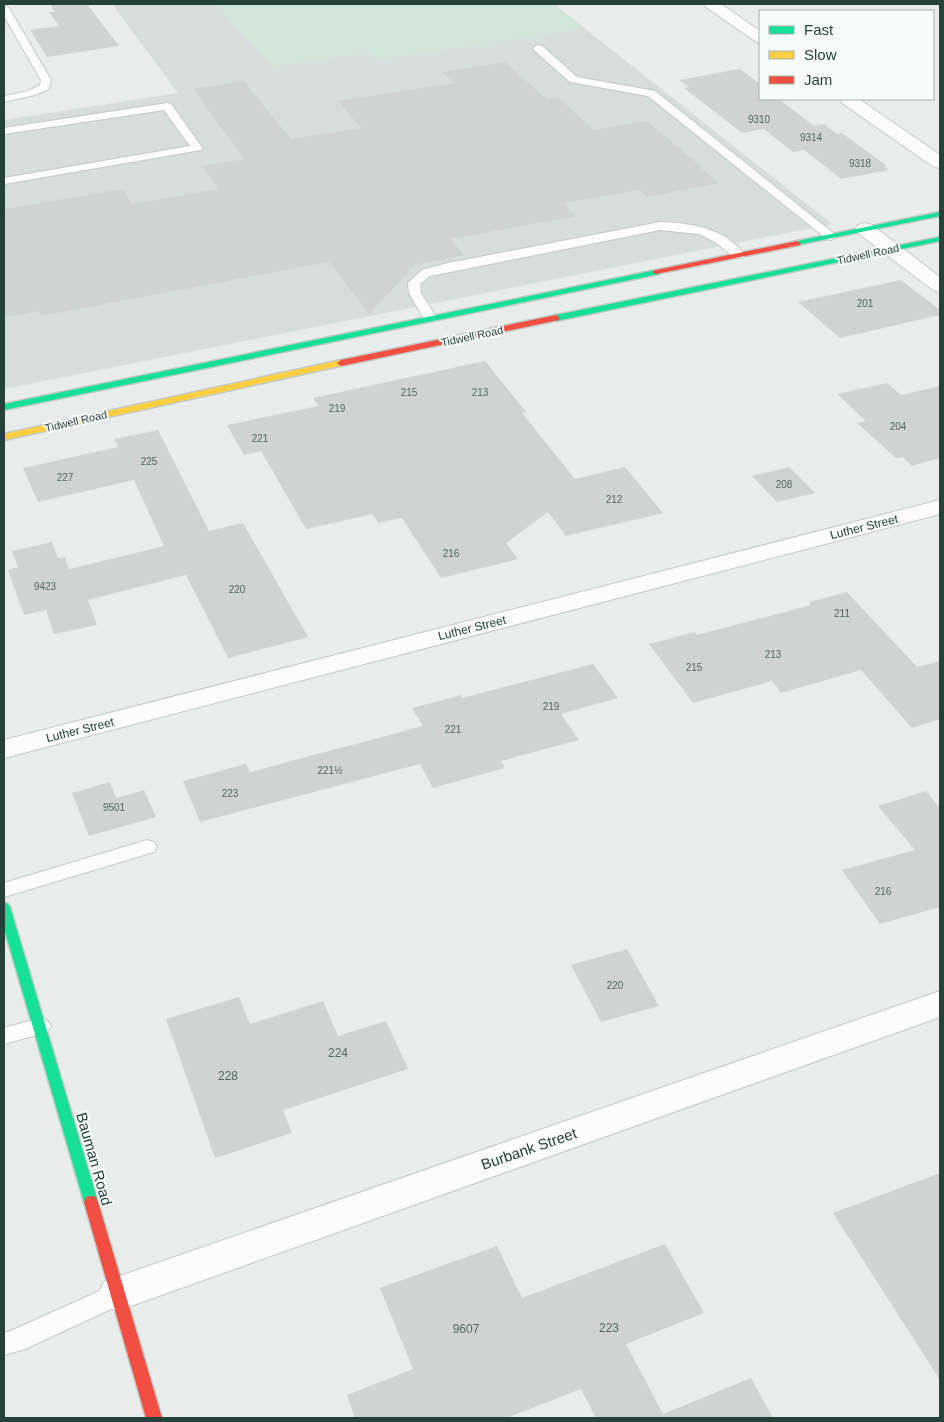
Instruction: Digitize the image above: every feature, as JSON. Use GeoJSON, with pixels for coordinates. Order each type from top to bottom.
{"type":"FeatureCollection","features":[{"type":"Feature","properties":{"kind":"main road","name":"Tidwell Road"},"geometry":{"type":"LineString","coordinates":[[4,407],[272,364],[590,298],[740,254],[940,214]]}},
{"type":"Feature","properties":{"kind":"main road","name":"Tidwell Road"},"geometry":{"type":"LineString","coordinates":[[4,437],[272,364],[430,318],[590,298],[893,249],[940,239]]}},
{"type":"Feature","properties":{"kind":"main road","name":"Bauman Road"},"geometry":{"type":"LineString","coordinates":[[4,908],[154,1418]]}},
{"type":"Feature","properties":{"kind":"street"},"geometry":{"type":"LineString","coordinates":[[711,4],[759,37]]}},
{"type":"Feature","properties":{"kind":"street"},"geometry":{"type":"LineString","coordinates":[[849,100],[940,163]]}},
{"type":"Feature","properties":{"kind":"street"},"geometry":{"type":"LineString","coordinates":[[865,229],[940,286]]}},
{"type":"Feature","properties":{"kind":"street","name":"Luther Street"},"geometry":{"type":"LineString","coordinates":[[4,749],[940,508]]}},
{"type":"Feature","properties":{"kind":"street","name":"Burbank Street"},"geometry":{"type":"LineString","coordinates":[[117,1294],[940,1004]]}},
{"type":"Feature","properties":{"kind":"lane"},"geometry":{"type":"LineString","coordinates":[[4,8],[46,80],[45,86],[31,93],[4,99]]}},
{"type":"Feature","properties":{"kind":"lane"},"geometry":{"type":"LineString","coordinates":[[538,48],[574,80],[651,93],[831,236]]}},
{"type":"Feature","properties":{"kind":"lane"},"geometry":{"type":"LineString","coordinates":[[4,131],[167,106],[197,148],[4,181]]}},
{"type":"Feature","properties":{"kind":"lane"},"geometry":{"type":"LineString","coordinates":[[430,318],[415,293],[414,283],[426,273],[448,267],[660,226],[705,230],[740,254]]}},
{"type":"Feature","properties":{"kind":"lane"},"geometry":{"type":"LineString","coordinates":[[4,890],[147,847]]}},
{"type":"Feature","properties":{"kind":"lane"},"geometry":{"type":"LineString","coordinates":[[4,1036],[40,1026]]}},
{"type":"Feature","properties":{"kind":"lane"},"geometry":{"type":"LineString","coordinates":[[4,1344],[16,1342],[117,1294]]}},
{"type":"Feature","properties":{"kind":"shaded area"},"geometry":{"type":"Polygon","coordinates":[[[112,4],[554,4],[832,224],[4,389],[4,120],[178,93],[112,4]]]}},
{"type":"Feature","properties":{"kind":"green space"},"geometry":{"type":"Polygon","coordinates":[[[217,4],[554,4],[584,28],[377,60],[369,52],[272,67],[217,4]]]}},
{"type":"Feature","properties":{"kind":"building"},"geometry":{"type":"Polygon","coordinates":[[[50,4],[87,4],[119,46],[47,57],[30,30],[59,26],[49,12],[55,12],[50,4]]]}},
{"type":"Feature","properties":{"kind":"building"},"geometry":{"type":"Polygon","coordinates":[[[505,62],[548,100],[559,98],[594,130],[647,121],[719,183],[647,197],[639,190],[564,203],[576,216],[451,239],[464,255],[415,265],[369,314],[329,262],[41,316],[39,311],[4,318],[4,209],[123,189],[132,204],[218,189],[202,166],[244,159],[193,89],[244,81],[291,139],[361,128],[338,101],[454,83],[442,72],[505,62]]]}},
{"type":"Feature","properties":{"kind":"building"},"geometry":{"type":"Polygon","coordinates":[[[740,69],[759,83],[759,100],[780,100],[814,126],[824,124],[837,134],[842,133],[887,166],[884,166],[889,170],[841,179],[804,150],[793,152],[764,129],[742,133],[684,88],[689,87],[679,80],[740,69]]]}},
{"type":"Feature","properties":{"kind":"building"},"geometry":{"type":"Polygon","coordinates":[[[901,280],[940,310],[940,315],[840,338],[798,302],[901,280]]]}},
{"type":"Feature","properties":{"kind":"building"},"geometry":{"type":"Polygon","coordinates":[[[485,361],[526,412],[522,413],[575,479],[625,467],[663,513],[566,536],[548,512],[506,543],[518,559],[441,578],[402,518],[378,523],[373,514],[306,529],[261,451],[244,455],[227,425],[318,406],[313,398],[485,361]]]}},
{"type":"Feature","properties":{"kind":"building"},"geometry":{"type":"Polygon","coordinates":[[[887,383],[901,395],[940,386],[940,458],[912,466],[903,457],[896,458],[857,423],[866,421],[837,394],[887,383]]]}},
{"type":"Feature","properties":{"kind":"building"},"geometry":{"type":"Polygon","coordinates":[[[158,430],[209,531],[243,523],[308,637],[228,658],[186,575],[88,600],[97,625],[54,634],[46,610],[24,615],[8,570],[18,567],[12,551],[52,542],[58,558],[65,557],[69,569],[164,546],[134,480],[38,502],[23,468],[118,447],[114,439],[158,430]]]}},
{"type":"Feature","properties":{"kind":"building"},"geometry":{"type":"Polygon","coordinates":[[[789,467],[815,493],[777,502],[752,476],[789,467]]]}},
{"type":"Feature","properties":{"kind":"building"},"geometry":{"type":"Polygon","coordinates":[[[847,592],[917,667],[940,661],[940,719],[912,728],[861,670],[781,693],[772,681],[693,703],[649,644],[695,632],[697,635],[811,605],[809,602],[847,592]]]}},
{"type":"Feature","properties":{"kind":"building"},"geometry":{"type":"Polygon","coordinates":[[[593,664],[618,698],[561,714],[579,740],[501,761],[505,768],[433,788],[420,764],[200,822],[183,781],[246,764],[250,772],[423,726],[412,708],[461,695],[462,698],[593,664]]]}},
{"type":"Feature","properties":{"kind":"building"},"geometry":{"type":"Polygon","coordinates":[[[110,782],[116,798],[144,790],[156,817],[89,836],[72,793],[110,782]]]}},
{"type":"Feature","properties":{"kind":"building"},"geometry":{"type":"Polygon","coordinates":[[[926,791],[940,808],[940,907],[880,924],[842,870],[915,850],[878,806],[926,791]]]}},
{"type":"Feature","properties":{"kind":"building"},"geometry":{"type":"Polygon","coordinates":[[[627,949],[659,1006],[601,1022],[571,965],[627,949]]]}},
{"type":"Feature","properties":{"kind":"building"},"geometry":{"type":"Polygon","coordinates":[[[239,997],[250,1024],[323,1001],[338,1036],[386,1021],[408,1069],[283,1110],[292,1133],[215,1158],[166,1019],[239,997]]]}},
{"type":"Feature","properties":{"kind":"building"},"geometry":{"type":"Polygon","coordinates":[[[940,1173],[940,1380],[833,1213],[940,1173]]]}},
{"type":"Feature","properties":{"kind":"building"},"geometry":{"type":"Polygon","coordinates":[[[665,1244],[704,1313],[626,1344],[663,1414],[751,1378],[773,1418],[596,1418],[581,1389],[507,1418],[355,1418],[347,1395],[413,1369],[380,1288],[497,1246],[522,1298],[665,1244]]]}},
{"type":"Feature","properties":{"kind":"traffic: fast"},"geometry":{"type":"LineString","coordinates":[[797,243],[940,214]]}},
{"type":"Feature","properties":{"kind":"traffic: fast"},"geometry":{"type":"LineString","coordinates":[[556,318],[940,239]]}},
{"type":"Feature","properties":{"kind":"traffic: fast"},"geometry":{"type":"LineString","coordinates":[[4,407],[656,272]]}},
{"type":"Feature","properties":{"kind":"traffic: fast"},"geometry":{"type":"LineString","coordinates":[[4,907],[91,1202]]}},
{"type":"Feature","properties":{"kind":"traffic: slow"},"geometry":{"type":"LineString","coordinates":[[4,437],[341,363]]}},
{"type":"Feature","properties":{"kind":"traffic: jam"},"geometry":{"type":"LineString","coordinates":[[656,272],[797,243]]}},
{"type":"Feature","properties":{"kind":"traffic: jam"},"geometry":{"type":"LineString","coordinates":[[341,363],[556,318]]}},
{"type":"Feature","properties":{"kind":"traffic: jam"},"geometry":{"type":"LineString","coordinates":[[91,1202],[154,1418]]}}]}
